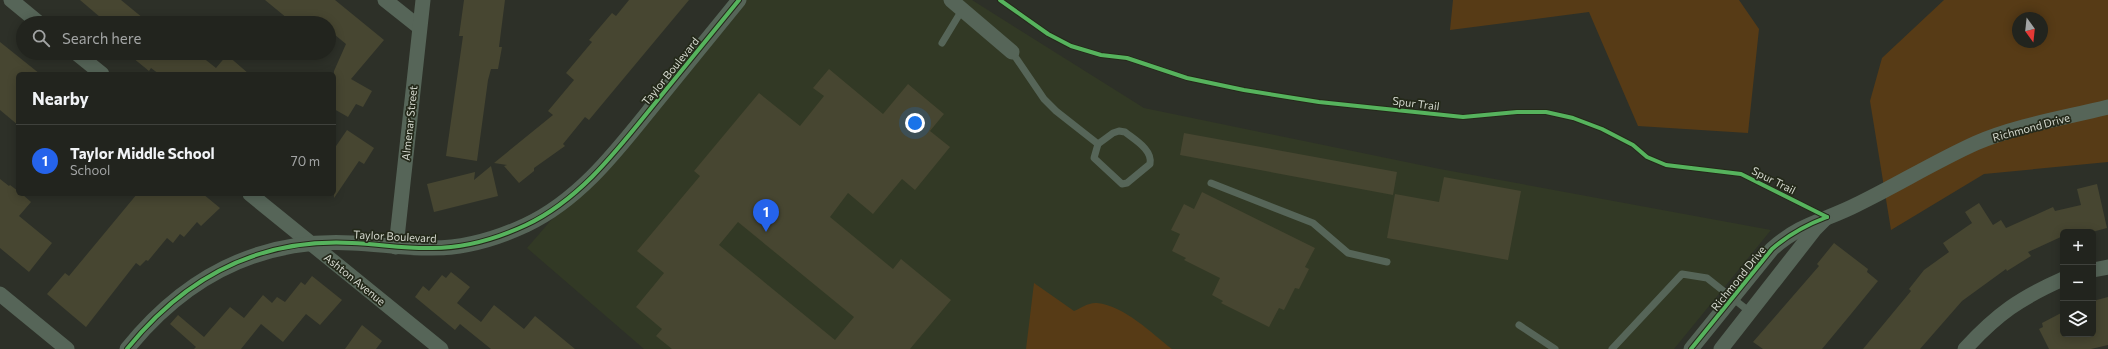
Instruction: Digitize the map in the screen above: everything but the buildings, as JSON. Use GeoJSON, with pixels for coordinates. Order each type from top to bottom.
{"type":"FeatureCollection","features":[{"type":"Feature","properties":{"kind":"street"},"geometry":{"type":"LineString","coordinates":[[11,0],[30,16]]}},
{"type":"Feature","properties":{"kind":"street"},"geometry":{"type":"LineString","coordinates":[[385,0],[419,28]]}},
{"type":"Feature","properties":{"kind":"street","name":"Almenar Street"},"geometry":{"type":"LineString","coordinates":[[396,247],[423,0]]}},
{"type":"Feature","properties":{"kind":"street","name":"Taylor Boulevard"},"geometry":{"type":"LineString","coordinates":[[127,349],[144,328],[169,303],[199,281],[234,263],[271,250],[311,243],[351,243],[430,249],[465,245],[496,237],[526,225],[555,208],[584,185],[609,160],[739,0]]}},
{"type":"Feature","properties":{"kind":"street"},"geometry":{"type":"LineString","coordinates":[[956,5],[1012,52]]}},
{"type":"Feature","properties":{"kind":"street"},"geometry":{"type":"LineString","coordinates":[[85,60],[100,72]]}},
{"type":"Feature","properties":{"kind":"street","name":"Richmond Drive"},"geometry":{"type":"LineString","coordinates":[[1692,349],[1772,249],[1786,236],[1804,226],[1856,205],[1976,143],[2008,132],[2108,107]]}},
{"type":"Feature","properties":{"kind":"street","name":"Ashton Avenue"},"geometry":{"type":"LineString","coordinates":[[252,196],[441,349]]}},
{"type":"Feature","properties":{"kind":"street","name":"Richmond Drive"},"geometry":{"type":"LineString","coordinates":[[1721,349],[1815,229],[1827,217]]}},
{"type":"Feature","properties":{"kind":"street"},"geometry":{"type":"LineString","coordinates":[[2096,269],[2108,267]]}},
{"type":"Feature","properties":{"kind":"street"},"geometry":{"type":"LineString","coordinates":[[1965,349],[1986,327],[2011,306],[2060,281]]}},
{"type":"Feature","properties":{"kind":"street"},"geometry":{"type":"LineString","coordinates":[[0,294],[67,349]]}},
{"type":"Feature","properties":{"kind":"lane"},"geometry":{"type":"LineString","coordinates":[[942,43],[956,5]]}},
{"type":"Feature","properties":{"kind":"lane"},"geometry":{"type":"LineString","coordinates":[[1012,52],[1044,99],[1056,111],[1098,144]]}},
{"type":"Feature","properties":{"kind":"lane"},"geometry":{"type":"LineString","coordinates":[[1125,132],[1148,152],[1150,164],[1127,183],[1120,183],[1096,161],[1094,154],[1098,144],[1113,133],[1125,132]]}},
{"type":"Feature","properties":{"kind":"lane"},"geometry":{"type":"LineString","coordinates":[[1210,183],[1313,223],[1348,254],[1387,262]]}},
{"type":"Feature","properties":{"kind":"lane"},"geometry":{"type":"LineString","coordinates":[[1612,349],[1682,274],[1707,278],[1751,312]]}},
{"type":"Feature","properties":{"kind":"lane"},"geometry":{"type":"LineString","coordinates":[[1519,326],[1555,349]]}},
{"type":"Feature","properties":{"kind":"shaded area"},"geometry":{"type":"Polygon","coordinates":[[[742,0],[972,0],[1144,108],[1440,169],[1771,230],[1674,349],[644,349],[527,248],[742,0]]]}},
{"type":"Feature","properties":{"kind":"shaded area"},"geometry":{"type":"Polygon","coordinates":[[[1453,0],[1739,0],[1759,29],[1748,133],[1638,126],[1589,12],[1450,30],[1453,0]]]}},
{"type":"Feature","properties":{"kind":"shaded area"},"geometry":{"type":"Polygon","coordinates":[[[1944,0],[2108,0],[2108,162],[1984,174],[1891,230],[1870,101],[1882,58],[1944,0]]]}},
{"type":"Feature","properties":{"kind":"shaded area"},"geometry":{"type":"Polygon","coordinates":[[[1034,283],[1074,311],[1088,304],[1094,303],[1107,305],[1118,309],[1137,321],[1172,349],[1026,349],[1034,283]]]}},
{"type":"Feature","properties":{"kind":"cycle path"},"geometry":{"type":"LineString","coordinates":[[127,349],[174,301],[199,283],[226,267],[255,255],[286,247],[318,243],[352,243],[418,248],[452,247],[503,235],[546,214],[581,187],[613,155],[739,0]]}},
{"type":"Feature","properties":{"kind":"cycle path","name":"Spur Trail"},"geometry":{"type":"LineString","coordinates":[[1000,0],[1048,34],[1071,46],[1101,55],[1127,58],[1187,78],[1244,90],[1319,102],[1463,117],[1517,112],[1546,112],[1573,118],[1602,129],[1633,145],[1647,157],[1666,165],[1741,174],[1827,217]]}},
{"type":"Feature","properties":{"kind":"cycle path"},"geometry":{"type":"LineString","coordinates":[[1691,349],[1772,249],[1798,230],[1827,217]]}},
{"type":"Feature","properties":{"kind":"place","name":"Taylor Middle School"},"geometry":{"type":"Point","coordinates":[766,232]}}]}
